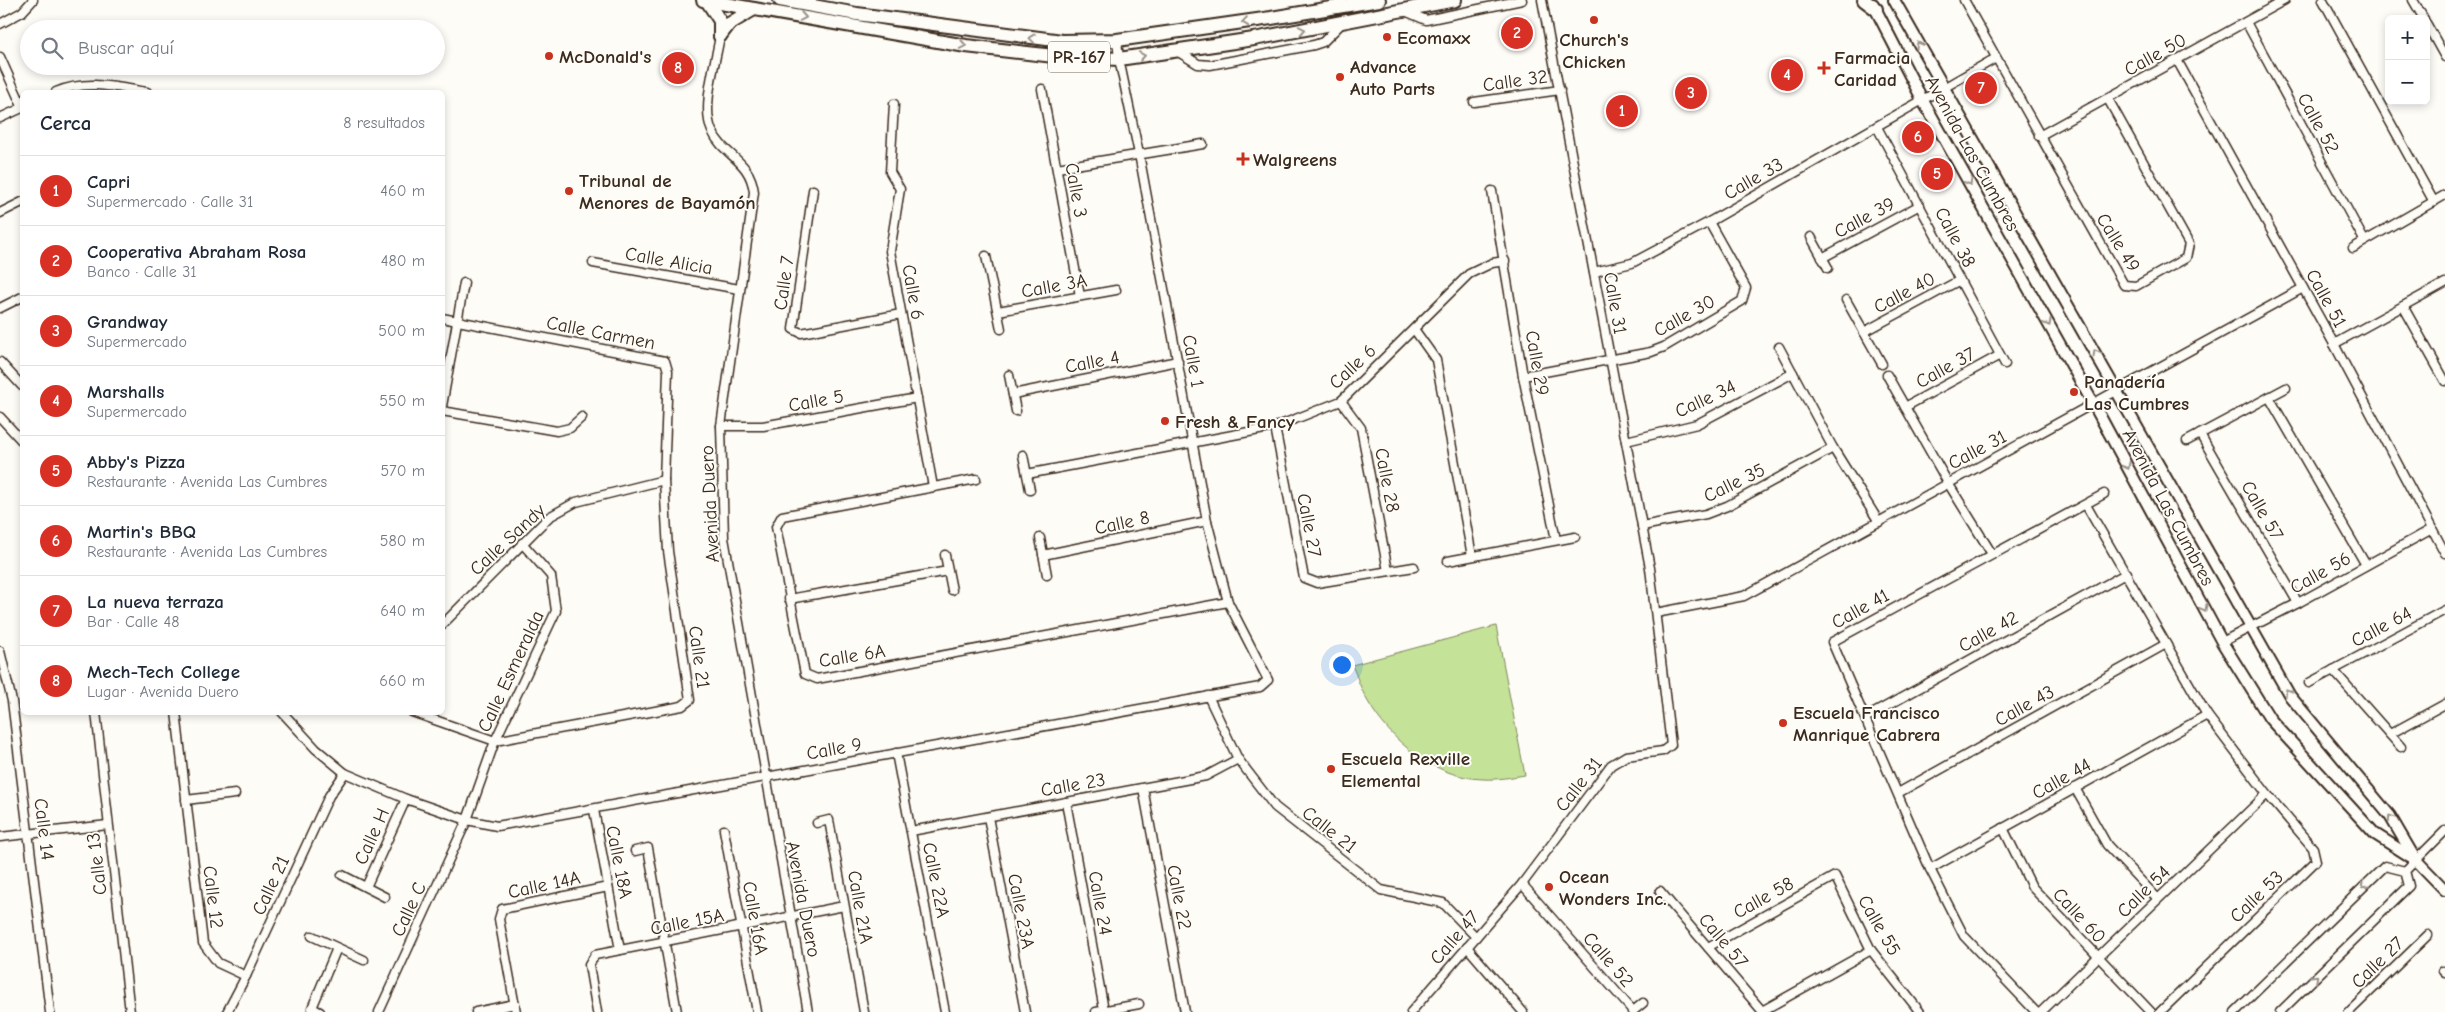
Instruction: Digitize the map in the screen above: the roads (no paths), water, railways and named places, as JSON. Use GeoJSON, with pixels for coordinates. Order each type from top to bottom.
{"type":"FeatureCollection","features":[{"type":"Feature","properties":{"kind":"main road","name":"PR-167"},"geometry":{"type":"LineString","coordinates":[[705,0],[966,46],[1054,56],[1119,60],[1254,39],[1455,0]]}},
{"type":"Feature","properties":{"kind":"main road"},"geometry":{"type":"LineString","coordinates":[[705,0],[720,21],[720,36]]}},
{"type":"Feature","properties":{"kind":"main road","name":"PR-167"},"geometry":{"type":"LineString","coordinates":[[780,0],[857,14],[1062,42],[1117,40],[1380,0]]}},
{"type":"Feature","properties":{"kind":"main road"},"geometry":{"type":"LineString","coordinates":[[1864,0],[1874,4]]}},
{"type":"Feature","properties":{"kind":"main road"},"geometry":{"type":"LineString","coordinates":[[720,36],[729,24],[754,9]]}},
{"type":"Feature","properties":{"kind":"street"},"geometry":{"type":"LineString","coordinates":[[0,24],[22,12],[33,0]]}},
{"type":"Feature","properties":{"kind":"street"},"geometry":{"type":"LineString","coordinates":[[1403,10],[1426,20],[1522,0]]}},
{"type":"Feature","properties":{"kind":"street","name":"Calle 31"},"geometry":{"type":"LineString","coordinates":[[1522,884],[1611,765],[1626,756],[1663,751],[1671,744],[1656,613],[1642,526],[1542,0]]}},
{"type":"Feature","properties":{"kind":"street","name":"Avenida Las Cumbres"},"geometry":{"type":"LineString","coordinates":[[1894,0],[2290,696],[2390,816],[2416,860],[2445,890]]}},
{"type":"Feature","properties":{"kind":"street","name":"Calle 49"},"geometry":{"type":"LineString","coordinates":[[1964,0],[2124,285],[2136,286],[2186,258],[2189,244],[2108,99]]}},
{"type":"Feature","properties":{"kind":"street","name":"Calle 50"},"geometry":{"type":"LineString","coordinates":[[2039,136],[2286,0]]}},
{"type":"Feature","properties":{"kind":"street"},"geometry":{"type":"LineString","coordinates":[[2323,0],[2434,202]]}},
{"type":"Feature","properties":{"kind":"street"},"geometry":{"type":"LineString","coordinates":[[2413,0],[2422,15]]}},
{"type":"Feature","properties":{"kind":"street","name":"Avenida Las Cumbres"},"geometry":{"type":"LineString","coordinates":[[1874,4],[1922,99],[2094,405],[2222,642],[2270,719],[2375,834],[2416,860]]}},
{"type":"Feature","properties":{"kind":"street"},"geometry":{"type":"LineString","coordinates":[[1176,51],[1198,64],[1210,65],[1314,46],[1322,42],[1345,21]]}},
{"type":"Feature","properties":{"kind":"street","name":"Calle 52"},"geometry":{"type":"LineString","coordinates":[[2246,22],[2364,240]]}},
{"type":"Feature","properties":{"kind":"street"},"geometry":{"type":"LineString","coordinates":[[2430,30],[2445,57]]}},
{"type":"Feature","properties":{"kind":"street","name":"Avenida Duero"},"geometry":{"type":"LineString","coordinates":[[720,36],[708,108],[709,122],[719,143],[748,170],[754,192],[721,426],[724,538],[765,778],[808,1012]]}},
{"type":"Feature","properties":{"kind":"street","name":"Calle 1"},"geometry":{"type":"LineString","coordinates":[[1117,40],[1119,60],[1139,154],[1207,521],[1228,602],[1268,680]]}},
{"type":"Feature","properties":{"kind":"street"},"geometry":{"type":"LineString","coordinates":[[0,57],[20,102]]}},
{"type":"Feature","properties":{"kind":"street","name":"Calle 33"},"geometry":{"type":"LineString","coordinates":[[1594,272],[1632,263],[1709,222],[1996,58]]}},
{"type":"Feature","properties":{"kind":"street","name":"Calle 51"},"geometry":{"type":"LineString","coordinates":[[2177,60],[2334,344],[2445,553]]}},
{"type":"Feature","properties":{"kind":"street"},"geometry":{"type":"LineString","coordinates":[[62,90],[97,84],[134,90]]}},
{"type":"Feature","properties":{"kind":"street","name":"Calle 3"},"geometry":{"type":"LineString","coordinates":[[1042,90],[1080,296]]}},
{"type":"Feature","properties":{"kind":"street","name":"Calle 32"},"geometry":{"type":"LineString","coordinates":[[1474,102],[1560,90]]}},
{"type":"Feature","properties":{"kind":"street","name":"Calle 6"},"geometry":{"type":"LineString","coordinates":[[894,104],[890,172],[900,189],[890,251],[933,487]]}},
{"type":"Feature","properties":{"kind":"street"},"geometry":{"type":"LineString","coordinates":[[0,118],[20,108]]}},
{"type":"Feature","properties":{"kind":"street","name":"Calle 38"},"geometry":{"type":"LineString","coordinates":[[1877,127],[2005,364]]}},
{"type":"Feature","properties":{"kind":"street"},"geometry":{"type":"LineString","coordinates":[[1057,168],[1204,144]]}},
{"type":"Feature","properties":{"kind":"street","name":"Calle 7"},"geometry":{"type":"LineString","coordinates":[[812,190],[793,330],[801,333],[902,314]]}},
{"type":"Feature","properties":{"kind":"street","name":"Calle 29"},"geometry":{"type":"LineString","coordinates":[[1492,191],[1523,376],[1556,540]]}},
{"type":"Feature","properties":{"kind":"street"},"geometry":{"type":"LineString","coordinates":[[2352,248],[2445,195]]}},
{"type":"Feature","properties":{"kind":"street"},"geometry":{"type":"LineString","coordinates":[[0,213],[20,203]]}},
{"type":"Feature","properties":{"kind":"street","name":"Calle 39"},"geometry":{"type":"LineString","coordinates":[[1822,258],[1920,205]]}},
{"type":"Feature","properties":{"kind":"street","name":"Calle 30"},"geometry":{"type":"LineString","coordinates":[[1523,376],[1651,352],[1664,347],[1742,301],[1746,288],[1709,222]]}},
{"type":"Feature","properties":{"kind":"street","name":"Calle 39"},"geometry":{"type":"LineString","coordinates":[[1811,237],[1828,268]]}},
{"type":"Feature","properties":{"kind":"street","name":"Calle 3A"},"geometry":{"type":"LineString","coordinates":[[986,256],[1001,329]]}},
{"type":"Feature","properties":{"kind":"street","name":"Calle 6"},"geometry":{"type":"LineString","coordinates":[[1192,442],[1275,427],[1341,401],[1469,274],[1492,263],[1504,261]]}},
{"type":"Feature","properties":{"kind":"street","name":"Calle Alicia"},"geometry":{"type":"LineString","coordinates":[[593,263],[739,289]]}},
{"type":"Feature","properties":{"kind":"street","name":"Calle 40"},"geometry":{"type":"LineString","coordinates":[[1864,332],[1960,280]]}},
{"type":"Feature","properties":{"kind":"street"},"geometry":{"type":"LineString","coordinates":[[445,390],[464,283]]}},
{"type":"Feature","properties":{"kind":"street"},"geometry":{"type":"LineString","coordinates":[[2334,344],[2445,283]]}},
{"type":"Feature","properties":{"kind":"street","name":"Calle 31"},"geometry":{"type":"LineString","coordinates":[[1656,613],[1744,596],[2094,405],[2303,288]]}},
{"type":"Feature","properties":{"kind":"street","name":"Calle 3A"},"geometry":{"type":"LineString","coordinates":[[998,311],[1116,290]]}},
{"type":"Feature","properties":{"kind":"street"},"geometry":{"type":"LineString","coordinates":[[0,308],[20,297]]}},
{"type":"Feature","properties":{"kind":"street","name":"Calle 40"},"geometry":{"type":"LineString","coordinates":[[1846,300],[1882,364]]}},
{"type":"Feature","properties":{"kind":"street"},"geometry":{"type":"LineString","coordinates":[[2403,306],[2445,381]]}},
{"type":"Feature","properties":{"kind":"street","name":"Calle Carmen"},"geometry":{"type":"LineString","coordinates":[[445,319],[664,361],[668,371],[664,480]]}},
{"type":"Feature","properties":{"kind":"street"},"geometry":{"type":"LineString","coordinates":[[1414,329],[1436,360],[1472,556]]}},
{"type":"Feature","properties":{"kind":"street"},"geometry":{"type":"LineString","coordinates":[[1779,347],[1833,448],[1879,522]]}},
{"type":"Feature","properties":{"kind":"street","name":"Calle 37"},"geometry":{"type":"LineString","coordinates":[[1905,407],[2000,355]]}},
{"type":"Feature","properties":{"kind":"street","name":"Calle 4"},"geometry":{"type":"LineString","coordinates":[[1013,394],[1178,361]]}},
{"type":"Feature","properties":{"kind":"street"},"geometry":{"type":"LineString","coordinates":[[0,362],[20,384]]}},
{"type":"Feature","properties":{"kind":"street","name":"Calle 34"},"geometry":{"type":"LineString","coordinates":[[1626,441],[1697,424],[1793,373]]}},
{"type":"Feature","properties":{"kind":"street"},"geometry":{"type":"LineString","coordinates":[[1009,375],[1016,411]]}},
{"type":"Feature","properties":{"kind":"street","name":"Calle 37"},"geometry":{"type":"LineString","coordinates":[[1888,375],[1948,483],[1992,554]]}},
{"type":"Feature","properties":{"kind":"street"},"geometry":{"type":"LineString","coordinates":[[2187,441],[2286,388]]}},
{"type":"Feature","properties":{"kind":"street"},"geometry":{"type":"LineString","coordinates":[[2269,397],[2366,565]]}},
{"type":"Feature","properties":{"kind":"street","name":"Calle 5"},"geometry":{"type":"LineString","coordinates":[[721,426],[763,426],[917,398]]}},
{"type":"Feature","properties":{"kind":"street","name":"Calle 28"},"geometry":{"type":"LineString","coordinates":[[1341,401],[1361,428],[1388,571]]}},
{"type":"Feature","properties":{"kind":"street"},"geometry":{"type":"LineString","coordinates":[[445,412],[557,431],[570,428],[582,417]]}},
{"type":"Feature","properties":{"kind":"street"},"geometry":{"type":"LineString","coordinates":[[0,417],[20,439]]}},
{"type":"Feature","properties":{"kind":"street","name":"Calle 27"},"geometry":{"type":"LineString","coordinates":[[1275,427],[1304,578],[1317,583],[1414,567]]}},
{"type":"Feature","properties":{"kind":"street","name":"Calle 57"},"geometry":{"type":"LineString","coordinates":[[2200,434],[2298,603]]}},
{"type":"Feature","properties":{"kind":"street"},"geometry":{"type":"LineString","coordinates":[[1028,474],[1192,442]]}},
{"type":"Feature","properties":{"kind":"street","name":"Calle 35"},"geometry":{"type":"LineString","coordinates":[[1642,526],[1706,514],[1726,506],[1833,448]]}},
{"type":"Feature","properties":{"kind":"street"},"geometry":{"type":"LineString","coordinates":[[1023,455],[1030,490]]}},
{"type":"Feature","properties":{"kind":"street","name":"Calle 6A"},"geometry":{"type":"LineString","coordinates":[[976,479],[782,516],[776,528],[805,674],[817,679],[1228,602]]}},
{"type":"Feature","properties":{"kind":"street","name":"Calle Sandy"},"geometry":{"type":"LineString","coordinates":[[445,622],[522,542],[548,518],[576,502],[664,480]]}},
{"type":"Feature","properties":{"kind":"street","name":"Calle 21"},"geometry":{"type":"LineString","coordinates":[[495,741],[682,706],[690,700],[668,551],[664,480]]}},
{"type":"Feature","properties":{"kind":"street","name":"Calle 41"},"geometry":{"type":"LineString","coordinates":[[2036,1012],[1964,936],[1930,869],[1832,642],[2104,494]]}},
{"type":"Feature","properties":{"kind":"street"},"geometry":{"type":"LineString","coordinates":[[2086,505],[2127,573],[2207,716],[2267,794]]}},
{"type":"Feature","properties":{"kind":"street","name":"Calle 8"},"geometry":{"type":"LineString","coordinates":[[1044,555],[1207,521]]}},
{"type":"Feature","properties":{"kind":"street","name":"Calle 56"},"geometry":{"type":"LineString","coordinates":[[2222,642],[2298,603],[2432,529]]}},
{"type":"Feature","properties":{"kind":"street"},"geometry":{"type":"LineString","coordinates":[[1448,561],[1575,537]]}},
{"type":"Feature","properties":{"kind":"street"},"geometry":{"type":"LineString","coordinates":[[1040,538],[1047,575]]}},
{"type":"Feature","properties":{"kind":"street","name":"Calle Esmeralda"},"geometry":{"type":"LineString","coordinates":[[467,820],[495,741],[556,611],[551,576],[522,542]]}},
{"type":"Feature","properties":{"kind":"street"},"geometry":{"type":"LineString","coordinates":[[945,555],[952,590]]}},
{"type":"Feature","properties":{"kind":"street"},"geometry":{"type":"LineString","coordinates":[[789,599],[948,571]]}},
{"type":"Feature","properties":{"kind":"street","name":"Calle 42"},"geometry":{"type":"LineString","coordinates":[[1865,718],[2127,573]]}},
{"type":"Feature","properties":{"kind":"street","name":"Calle 64"},"geometry":{"type":"LineString","coordinates":[[2309,683],[2445,610]]}},
{"type":"Feature","properties":{"kind":"street","name":"Calle 43"},"geometry":{"type":"LineString","coordinates":[[1898,793],[2166,644]]}},
{"type":"Feature","properties":{"kind":"street","name":"Calle 14"},"geometry":{"type":"LineString","coordinates":[[0,651],[12,701],[50,1012]]}},
{"type":"Feature","properties":{"kind":"street"},"geometry":{"type":"LineString","coordinates":[[2333,670],[2401,747]]}},
{"type":"Feature","properties":{"kind":"street","name":"Calle 9"},"geometry":{"type":"LineString","coordinates":[[285,715],[316,749],[345,773],[406,799],[467,820],[497,826],[594,810],[1260,687],[1268,680]]}},
{"type":"Feature","properties":{"kind":"street","name":"Calle 21"},"geometry":{"type":"LineString","coordinates":[[1208,696],[1238,759],[1276,807],[1381,890],[1443,903],[1476,937]]}},
{"type":"Feature","properties":{"kind":"street"},"geometry":{"type":"LineString","coordinates":[[2390,734],[2445,704]]}},
{"type":"Feature","properties":{"kind":"street","name":"Calle 13"},"geometry":{"type":"LineString","coordinates":[[96,715],[130,1012]]}},
{"type":"Feature","properties":{"kind":"street","name":"Calle 12"},"geometry":{"type":"LineString","coordinates":[[176,715],[203,943],[218,963],[246,976]]}},
{"type":"Feature","properties":{"kind":"street"},"geometry":{"type":"LineString","coordinates":[[421,715],[495,741]]}},
{"type":"Feature","properties":{"kind":"street","name":"Calle 44"},"geometry":{"type":"LineString","coordinates":[[1930,869],[2207,716]]}},
{"type":"Feature","properties":{"kind":"street","name":"Calle 22A"},"geometry":{"type":"LineString","coordinates":[[896,754],[945,1012]]}},
{"type":"Feature","properties":{"kind":"street","name":"Calle 23"},"geometry":{"type":"LineString","coordinates":[[911,831],[1206,776],[1238,759]]}},
{"type":"Feature","properties":{"kind":"street","name":"Calle 21"},"geometry":{"type":"LineString","coordinates":[[226,1012],[246,976],[329,796],[345,773]]}},
{"type":"Feature","properties":{"kind":"street","name":"Calle 22"},"geometry":{"type":"LineString","coordinates":[[1143,788],[1185,1012]]}},
{"type":"Feature","properties":{"kind":"street"},"geometry":{"type":"LineString","coordinates":[[2075,788],[2107,845],[2158,899]]}},
{"type":"Feature","properties":{"kind":"street"},"geometry":{"type":"LineString","coordinates":[[186,800],[235,794]]}},
{"type":"Feature","properties":{"kind":"street","name":"Calle 54"},"geometry":{"type":"LineString","coordinates":[[2041,1012],[2267,794]]}},
{"type":"Feature","properties":{"kind":"street","name":"Calle 53"},"geometry":{"type":"LineString","coordinates":[[2160,1012],[2316,860],[2313,848],[2267,794]]}},
{"type":"Feature","properties":{"kind":"street","name":"Calle H"},"geometry":{"type":"LineString","coordinates":[[366,887],[406,799]]}},
{"type":"Feature","properties":{"kind":"street","name":"Calle 24"},"geometry":{"type":"LineString","coordinates":[[1066,802],[1104,1010]]}},
{"type":"Feature","properties":{"kind":"street","name":"Calle 18A"},"geometry":{"type":"LineString","coordinates":[[594,810],[620,950]]}},
{"type":"Feature","properties":{"kind":"street","name":"Calle 23A"},"geometry":{"type":"LineString","coordinates":[[988,817],[1024,1012]]}},
{"type":"Feature","properties":{"kind":"street","name":"Calle C"},"geometry":{"type":"LineString","coordinates":[[379,1012],[467,820]]}},
{"type":"Feature","properties":{"kind":"street","name":"Calle 21A"},"geometry":{"type":"LineString","coordinates":[[817,823],[829,820],[864,1012]]}},
{"type":"Feature","properties":{"kind":"street"},"geometry":{"type":"LineString","coordinates":[[0,838],[108,825]]}},
{"type":"Feature","properties":{"kind":"street","name":"Calle 60"},"geometry":{"type":"LineString","coordinates":[[2004,828],[2032,887],[2151,1012]]}},
{"type":"Feature","properties":{"kind":"street","name":"Calle 16A"},"geometry":{"type":"LineString","coordinates":[[724,830],[757,1012]]}},
{"type":"Feature","properties":{"kind":"street"},"geometry":{"type":"LineString","coordinates":[[2405,871],[2445,831]]}},
{"type":"Feature","properties":{"kind":"street"},"geometry":{"type":"LineString","coordinates":[[636,851],[648,848],[677,1012]]}},
{"type":"Feature","properties":{"kind":"street"},"geometry":{"type":"LineString","coordinates":[[2235,1012],[2384,866],[2405,871]]}},
{"type":"Feature","properties":{"kind":"street"},"geometry":{"type":"LineString","coordinates":[[2280,1012],[2409,886],[2405,871]]}},
{"type":"Feature","properties":{"kind":"street","name":"Calle H"},"geometry":{"type":"LineString","coordinates":[[342,875],[385,897]]}},
{"type":"Feature","properties":{"kind":"street","name":"Calle 58"},"geometry":{"type":"LineString","coordinates":[[1708,947],[1835,876]]}},
{"type":"Feature","properties":{"kind":"street","name":"Calle 55"},"geometry":{"type":"LineString","coordinates":[[1835,876],[1871,950],[1920,1012]]}},
{"type":"Feature","properties":{"kind":"street","name":"Calle 52"},"geometry":{"type":"LineString","coordinates":[[1522,884],[1633,1012]]}},
{"type":"Feature","properties":{"kind":"street","name":"Calle 47"},"geometry":{"type":"LineString","coordinates":[[1412,1012],[1522,884]]}},
{"type":"Feature","properties":{"kind":"street","name":"Calle 14A"},"geometry":{"type":"LineString","coordinates":[[516,1008],[499,919],[502,909],[608,886]]}},
{"type":"Feature","properties":{"kind":"street","name":"Calle 57"},"geometry":{"type":"LineString","coordinates":[[1660,891],[1763,1011],[1871,950]]}},
{"type":"Feature","properties":{"kind":"street","name":"Calle 15A"},"geometry":{"type":"LineString","coordinates":[[597,1012],[589,965],[595,954],[844,906]]}},
{"type":"Feature","properties":{"kind":"street","name":"Calle 27"},"geometry":{"type":"LineString","coordinates":[[2349,1012],[2428,934]]}},
{"type":"Feature","properties":{"kind":"street"},"geometry":{"type":"LineString","coordinates":[[312,936],[364,960]]}},
{"type":"Feature","properties":{"kind":"street"},"geometry":{"type":"LineString","coordinates":[[1467,947],[1523,1012]]}},
{"type":"Feature","properties":{"kind":"street"},"geometry":{"type":"LineString","coordinates":[[320,1012],[312,1008],[338,948]]}},
{"type":"Feature","properties":{"kind":"street"},"geometry":{"type":"LineString","coordinates":[[1633,1012],[1643,1003]]}},
{"type":"Feature","properties":{"kind":"street"},"geometry":{"type":"LineString","coordinates":[[1096,1012],[1139,1004]]}},
{"type":"Feature","properties":{"kind":"street"},"geometry":{"type":"LineString","coordinates":[[476,1012],[516,1008]]}},
{"type":"Feature","properties":{"kind":"place","name":"Church's Chicken"},"geometry":{"type":"Point","coordinates":[1594,20]}},
{"type":"Feature","properties":{"kind":"place","name":"Cooperativa Abraham Rosa"},"geometry":{"type":"Point","coordinates":[1517,33]}},
{"type":"Feature","properties":{"kind":"place","name":"Ecomaxx"},"geometry":{"type":"Point","coordinates":[1387,37]}},
{"type":"Feature","properties":{"kind":"place","name":"McDonald's"},"geometry":{"type":"Point","coordinates":[549,56]}},
{"type":"Feature","properties":{"kind":"place","name":"Mech-Tech College"},"geometry":{"type":"Point","coordinates":[678,68]}},
{"type":"Feature","properties":{"kind":"place","name":"Farmacia Caridad"},"geometry":{"type":"Point","coordinates":[1824,68]}},
{"type":"Feature","properties":{"kind":"place","name":"Marshalls"},"geometry":{"type":"Point","coordinates":[1787,75]}},
{"type":"Feature","properties":{"kind":"place","name":"Advance Auto Parts"},"geometry":{"type":"Point","coordinates":[1340,77]}},
{"type":"Feature","properties":{"kind":"place","name":"La nueva terraza"},"geometry":{"type":"Point","coordinates":[1981,88]}},
{"type":"Feature","properties":{"kind":"place","name":"Grandway"},"geometry":{"type":"Point","coordinates":[1691,93]}},
{"type":"Feature","properties":{"kind":"place","name":"Capri"},"geometry":{"type":"Point","coordinates":[1622,111]}},
{"type":"Feature","properties":{"kind":"place","name":"Martin's BBQ"},"geometry":{"type":"Point","coordinates":[1918,137]}},
{"type":"Feature","properties":{"kind":"place","name":"Walgreens"},"geometry":{"type":"Point","coordinates":[1243,159]}},
{"type":"Feature","properties":{"kind":"place","name":"Abby's Pizza"},"geometry":{"type":"Point","coordinates":[1937,174]}},
{"type":"Feature","properties":{"kind":"place","name":"Tribunal de Menores de Bayamón"},"geometry":{"type":"Point","coordinates":[569,191]}},
{"type":"Feature","properties":{"kind":"place","name":"Panadería Las Cumbres"},"geometry":{"type":"Point","coordinates":[2074,392]}},
{"type":"Feature","properties":{"kind":"place","name":"Fresh & Fancy"},"geometry":{"type":"Point","coordinates":[1165,421]}},
{"type":"Feature","properties":{"kind":"place","name":"Escuela Francisco Manrique Cabrera"},"geometry":{"type":"Point","coordinates":[1783,723]}},
{"type":"Feature","properties":{"kind":"place","name":"Escuela Rexville Elemental"},"geometry":{"type":"Point","coordinates":[1331,769]}},
{"type":"Feature","properties":{"kind":"place","name":"Ocean Wonders Inc."},"geometry":{"type":"Point","coordinates":[1549,887]}}]}
